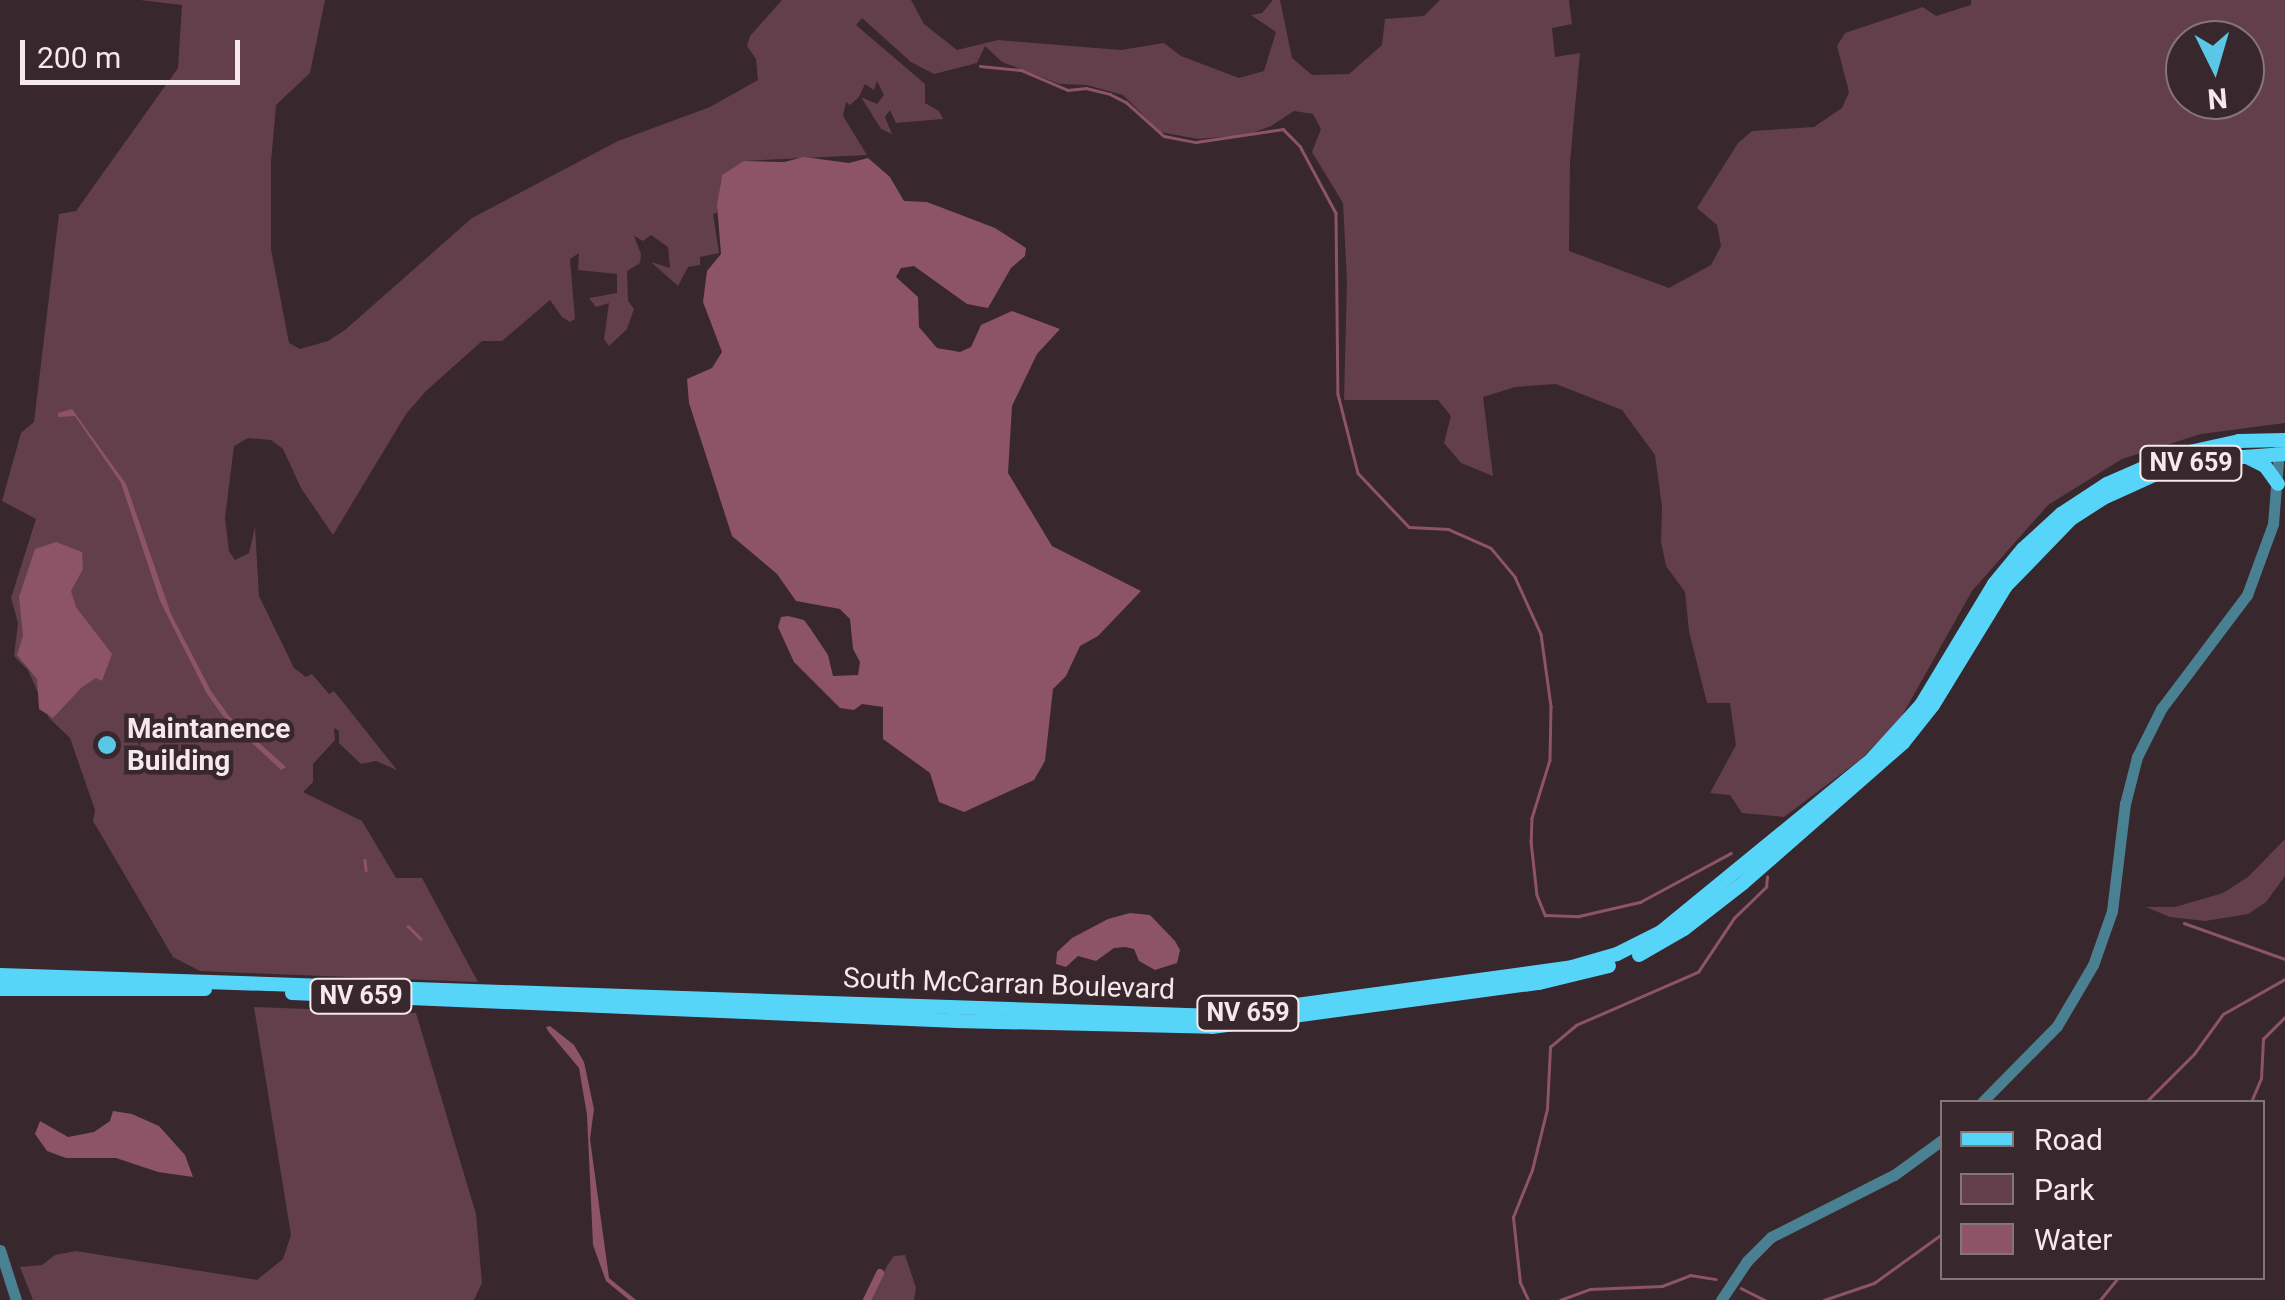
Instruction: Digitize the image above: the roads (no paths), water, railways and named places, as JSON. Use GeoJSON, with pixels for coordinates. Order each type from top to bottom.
{"type":"FeatureCollection","features":[{"type":"Feature","properties":{"kind":"main road","name":"South McCarran Boulevard"},"geometry":{"type":"LineString","coordinates":[[0,975],[1216,1016],[1545,972],[1592,962],[1661,932],[1889,743],[1920,704],[1994,584],[2023,549],[2061,514],[2106,484],[2171,456],[2239,442],[2282,447]]}},
{"type":"Feature","properties":{"kind":"main road","name":"South McCarran Boulevard"},"geometry":{"type":"LineString","coordinates":[[0,989],[198,989],[1212,1027],[1539,983],[1594,971],[1660,944],[1743,883],[1903,743],[1933,705],[2006,586],[2059,528],[2103,498],[2140,480],[2190,464],[2282,447]]}},
{"type":"Feature","properties":{"kind":"main road"},"geometry":{"type":"LineString","coordinates":[[2242,456],[2261,462],[2278,484],[2285,470]]}},
{"type":"Feature","properties":{"kind":"main road"},"geometry":{"type":"LineString","coordinates":[[1743,883],[1758,852]]}},
{"type":"Feature","properties":{"kind":"street"},"geometry":{"type":"LineString","coordinates":[[1984,1100],[2057,1026],[2093,965],[2112,910],[2127,793],[2137,757],[2168,700],[2243,604],[2270,534],[2282,447]]}},
{"type":"Feature","properties":{"kind":"street"},"geometry":{"type":"LineString","coordinates":[[1721,1300],[1740,1269],[1771,1237],[1894,1175],[1940,1141]]}},
{"type":"Feature","properties":{"kind":"street"},"geometry":{"type":"LineString","coordinates":[[0,1250],[16,1300]]}},
{"type":"Feature","properties":{"kind":"water"},"geometry":{"type":"Polygon","coordinates":[[[804,157],[849,163],[868,158],[890,177],[904,201],[927,202],[995,228],[1026,248],[1025,256],[1011,268],[988,308],[967,304],[914,266],[901,268],[896,277],[918,297],[919,327],[937,348],[960,352],[971,347],[981,325],[1012,311],[1060,329],[1037,354],[1012,406],[1008,473],[1052,546],[1141,591],[1098,636],[1080,646],[1066,676],[1053,689],[1045,761],[1034,780],[964,812],[939,802],[930,773],[883,739],[883,707],[862,704],[854,710],[840,708],[794,662],[778,627],[781,617],[804,620],[828,655],[833,676],[858,675],[860,662],[853,649],[850,619],[840,609],[796,601],[777,574],[732,536],[689,403],[687,379],[712,368],[722,352],[703,302],[707,271],[721,254],[717,205],[722,175],[744,161],[784,162],[804,157]]]}},
{"type":"Feature","properties":{"kind":"water"},"geometry":{"type":"Polygon","coordinates":[[[72,409],[126,484],[171,614],[211,691],[229,716],[286,767],[281,770],[223,716],[207,694],[160,601],[121,483],[75,416],[58,417],[58,413],[72,409]]]}},
{"type":"Feature","properties":{"kind":"water"},"geometry":{"type":"Polygon","coordinates":[[[56,542],[82,552],[83,569],[71,591],[76,607],[112,654],[102,681],[96,678],[82,687],[53,718],[39,709],[37,679],[17,655],[23,636],[19,597],[35,549],[56,542]]]}},
{"type":"Feature","properties":{"kind":"water"},"geometry":{"type":"Polygon","coordinates":[[[1130,913],[1150,915],[1175,941],[1180,950],[1177,963],[1155,970],[1139,961],[1134,949],[1125,947],[1114,948],[1096,961],[1078,956],[1066,967],[1056,964],[1057,952],[1072,938],[1108,919],[1130,913]]]}},
{"type":"Feature","properties":{"kind":"water"},"geometry":{"type":"Polygon","coordinates":[[[550,1026],[574,1045],[584,1062],[594,1109],[590,1139],[609,1278],[636,1300],[629,1300],[606,1281],[593,1245],[587,1115],[579,1068],[548,1031],[546,1027],[550,1026]]]}},
{"type":"Feature","properties":{"kind":"water"},"geometry":{"type":"Polygon","coordinates":[[[113,1111],[132,1114],[159,1126],[185,1155],[193,1177],[158,1172],[116,1158],[66,1158],[47,1151],[35,1134],[40,1121],[68,1137],[94,1132],[110,1121],[113,1111]]]}},
{"type":"Feature","properties":{"kind":"waterway"},"geometry":{"type":"LineString","coordinates":[[980,66],[1021,70],[1068,90],[1086,88],[1110,94],[1126,102],[1164,136],[1196,142],[1283,129],[1300,146],[1336,213],[1338,394],[1358,473],[1409,527],[1448,529],[1491,548],[1515,577],[1541,634],[1551,706],[1550,760],[1532,818],[1531,841],[1537,895],[1545,915],[1579,916],[1640,902],[1731,853]]}},
{"type":"Feature","properties":{"kind":"waterway"},"geometry":{"type":"LineString","coordinates":[[365,860],[366,870]]}},
{"type":"Feature","properties":{"kind":"waterway"},"geometry":{"type":"LineString","coordinates":[[1528,1300],[1520,1283],[1513,1217],[1532,1170],[1547,1109],[1550,1047],[1576,1025],[1698,972],[1734,918],[1766,887],[1767,877]]}},
{"type":"Feature","properties":{"kind":"waterway"},"geometry":{"type":"LineString","coordinates":[[2184,923],[2285,959]]}},
{"type":"Feature","properties":{"kind":"waterway"},"geometry":{"type":"LineString","coordinates":[[408,926],[421,939]]}},
{"type":"Feature","properties":{"kind":"waterway"},"geometry":{"type":"LineString","coordinates":[[2148,1100],[2194,1054],[2223,1014],[2285,979]]}},
{"type":"Feature","properties":{"kind":"waterway"},"geometry":{"type":"LineString","coordinates":[[2252,1100],[2261,1079],[2263,1039],[2285,1017]]}},
{"type":"Feature","properties":{"kind":"waterway"},"geometry":{"type":"LineString","coordinates":[[1824,1300],[1874,1283],[1940,1235]]}},
{"type":"Feature","properties":{"kind":"waterway"},"geometry":{"type":"LineString","coordinates":[[867,1300],[880,1273]]}},
{"type":"Feature","properties":{"kind":"waterway"},"geometry":{"type":"LineString","coordinates":[[1560,1300],[1590,1289],[1662,1286],[1690,1275],[1716,1279]]}},
{"type":"Feature","properties":{"kind":"waterway"},"geometry":{"type":"LineString","coordinates":[[2100,1300],[2116,1280]]}},
{"type":"Feature","properties":{"kind":"waterway"},"geometry":{"type":"LineString","coordinates":[[1741,1288],[1765,1300]]}},
{"type":"Feature","properties":{"kind":"place","name":"Maintanence Building"},"geometry":{"type":"Point","coordinates":[107,745]}}]}
